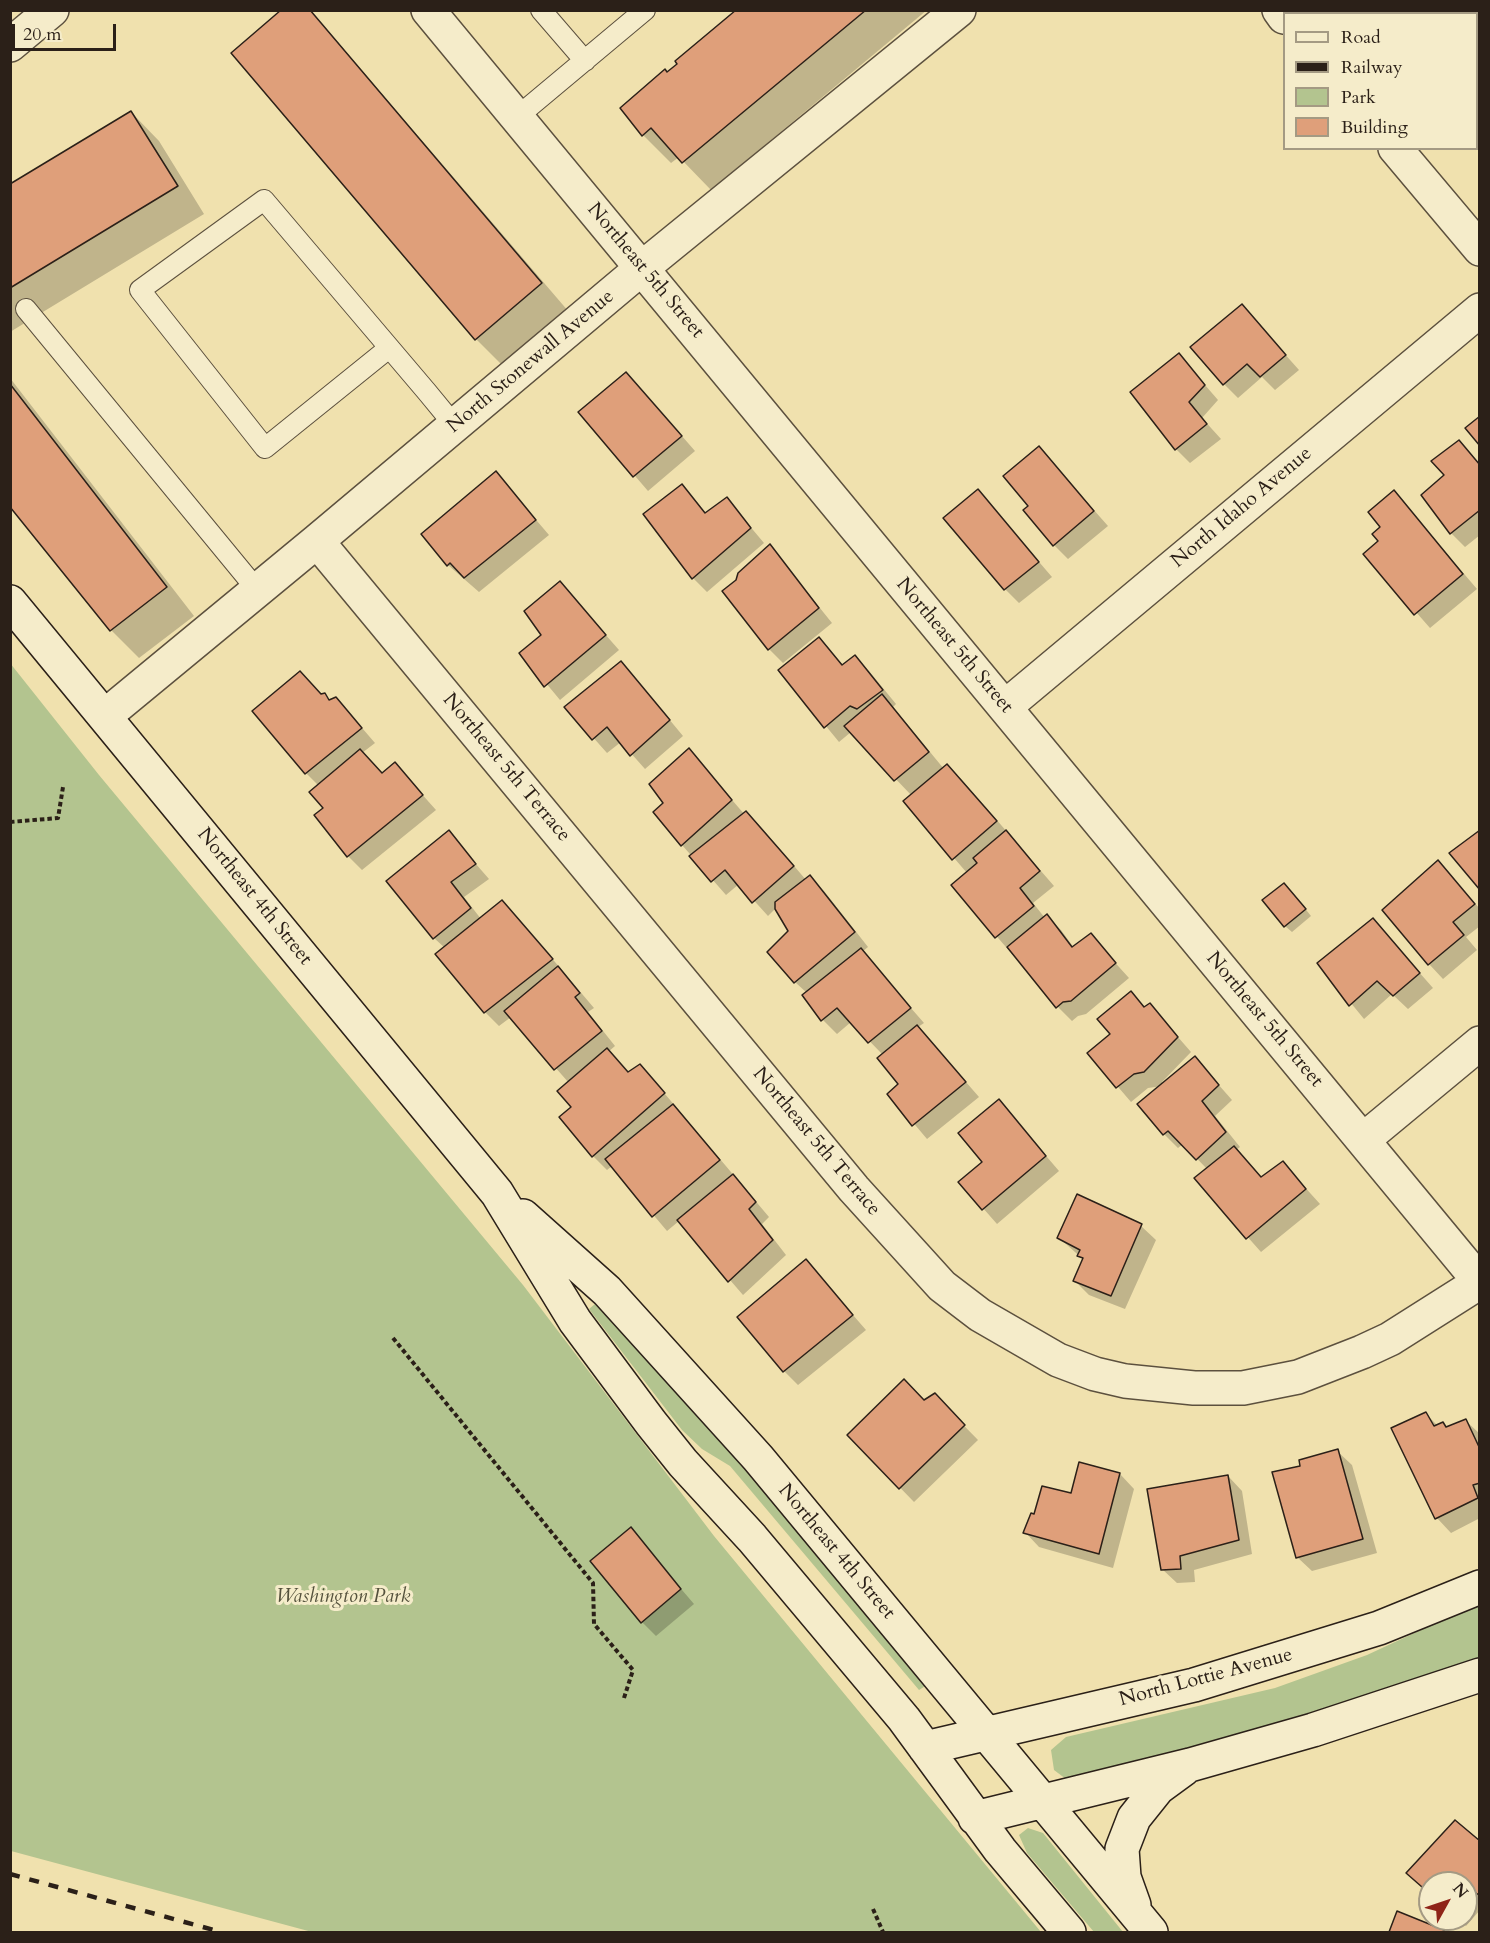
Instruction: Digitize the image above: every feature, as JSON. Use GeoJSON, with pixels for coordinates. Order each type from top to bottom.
{"type":"FeatureCollection","features":[{"type":"Feature","properties":{"kind":"street"},"geometry":{"type":"LineString","coordinates":[[10,45],[52,10]]}},
{"type":"Feature","properties":{"kind":"street","name":"Northeast 5th Street"},"geometry":{"type":"LineString","coordinates":[[428,10],[1479,1282]]}},
{"type":"Feature","properties":{"kind":"street","name":"North Stonewall Avenue"},"geometry":{"type":"LineString","coordinates":[[105,716],[258,591],[642,268],[959,10]]}},
{"type":"Feature","properties":{"kind":"street"},"geometry":{"type":"LineString","coordinates":[[1397,150],[1479,249]]}},
{"type":"Feature","properties":{"kind":"street","name":"North Idaho Avenue"},"geometry":{"type":"LineString","coordinates":[[1005,707],[1479,310]]}},
{"type":"Feature","properties":{"kind":"street","name":"Northeast 5th Terrace"},"geometry":{"type":"LineString","coordinates":[[317,541],[854,1189],[942,1286],[980,1316],[1058,1360],[1095,1374],[1125,1381],[1173,1386],[1243,1388],[1298,1377],[1362,1352],[1390,1339],[1479,1282]]}},
{"type":"Feature","properties":{"kind":"street","name":"Northeast 4th Street"},"geometry":{"type":"LineString","coordinates":[[10,602],[497,1192],[575,1321],[651,1423],[683,1463],[752,1538],[925,1748],[975,1818],[1069,1932]]}},
{"type":"Feature","properties":{"kind":"street"},"geometry":{"type":"LineString","coordinates":[[1363,1140],[1479,1043]]}},
{"type":"Feature","properties":{"kind":"street","name":"Northeast 4th Street"},"geometry":{"type":"LineString","coordinates":[[497,1192],[607,1291],[758,1458],[1144,1924]]}},
{"type":"Feature","properties":{"kind":"street","name":"North Lottie Avenue"},"geometry":{"type":"LineString","coordinates":[[925,1748],[1194,1684],[1295,1655],[1379,1628],[1479,1587]]}},
{"type":"Feature","properties":{"kind":"street"},"geometry":{"type":"LineString","coordinates":[[975,1818],[1190,1765],[1313,1731],[1479,1675]]}},
{"type":"Feature","properties":{"kind":"street"},"geometry":{"type":"LineString","coordinates":[[1144,1924],[1124,1877],[1122,1849],[1134,1818],[1158,1788],[1190,1765]]}},
{"type":"Feature","properties":{"kind":"lane"},"geometry":{"type":"LineString","coordinates":[[541,10],[585,61]]}},
{"type":"Feature","properties":{"kind":"lane"},"geometry":{"type":"LineString","coordinates":[[517,117],[645,10]]}},
{"type":"Feature","properties":{"kind":"lane"},"geometry":{"type":"LineString","coordinates":[[389,348],[265,448],[140,290],[264,200],[455,426]]}},
{"type":"Feature","properties":{"kind":"lane"},"geometry":{"type":"LineString","coordinates":[[26,309],[258,591]]}},
{"type":"Feature","properties":{"kind":"path"},"geometry":{"type":"LineString","coordinates":[[10,822],[58,818],[63,787]]}},
{"type":"Feature","properties":{"kind":"path"},"geometry":{"type":"LineString","coordinates":[[393,1338],[593,1583],[594,1624],[633,1670],[624,1698]]}},
{"type":"Feature","properties":{"kind":"path"},"geometry":{"type":"LineString","coordinates":[[873,1909],[883,1932]]}},
{"type":"Feature","properties":{"kind":"green space","name":"Washington Park"},"geometry":{"type":"Polygon","coordinates":[[[10,663],[99,775],[523,1285],[714,1536],[1041,1932],[312,1932],[11,1851],[10,663]]]}},
{"type":"Feature","properties":{"kind":"green space"},"geometry":{"type":"Polygon","coordinates":[[[595,1304],[745,1468],[927,1685],[919,1690],[730,1466],[702,1449],[682,1430],[589,1309],[595,1304]]]}},
{"type":"Feature","properties":{"kind":"green space"},"geometry":{"type":"Polygon","coordinates":[[[1479,1603],[1479,1666],[1286,1731],[1066,1779],[1054,1770],[1051,1750],[1066,1737],[1275,1688],[1367,1655],[1479,1603]]]}},
{"type":"Feature","properties":{"kind":"green space"},"geometry":{"type":"Polygon","coordinates":[[[1028,1828],[1043,1833],[1123,1932],[1094,1932],[1027,1853],[1019,1835],[1028,1828]]]}},
{"type":"Feature","properties":{"kind":"building"},"geometry":{"type":"Polygon","coordinates":[[[281,10],[310,10],[542,283],[475,340],[231,53],[281,10]]]}},
{"type":"Feature","properties":{"kind":"building"},"geometry":{"type":"Polygon","coordinates":[[[736,10],[866,10],[682,163],[651,128],[642,136],[620,108],[665,69],[667,72],[677,64],[675,61],[736,10]]]}},
{"type":"Feature","properties":{"kind":"building"},"geometry":{"type":"Polygon","coordinates":[[[1404,10],[1480,10],[1480,23],[1478,24],[1478,12],[1402,12],[1404,10]]]}},
{"type":"Feature","properties":{"kind":"building"},"geometry":{"type":"Polygon","coordinates":[[[131,111],[178,186],[10,288],[10,184],[131,111]]]}},
{"type":"Feature","properties":{"kind":"building"},"geometry":{"type":"Polygon","coordinates":[[[1242,304],[1286,355],[1260,377],[1247,364],[1223,385],[1190,347],[1242,304]]]}},
{"type":"Feature","properties":{"kind":"building"},"geometry":{"type":"Polygon","coordinates":[[[1179,353],[1205,385],[1189,402],[1207,424],[1175,450],[1130,392],[1179,353]]]}},
{"type":"Feature","properties":{"kind":"building"},"geometry":{"type":"Polygon","coordinates":[[[626,372],[682,436],[633,477],[578,412],[626,372]]]}},
{"type":"Feature","properties":{"kind":"building"},"geometry":{"type":"Polygon","coordinates":[[[10,384],[167,587],[110,631],[10,507],[10,384]]]}},
{"type":"Feature","properties":{"kind":"building"},"geometry":{"type":"Polygon","coordinates":[[[1480,416],[1480,446],[1465,428],[1480,416]]]}},
{"type":"Feature","properties":{"kind":"building"},"geometry":{"type":"Polygon","coordinates":[[[1459,440],[1480,465],[1480,510],[1450,534],[1421,495],[1444,475],[1431,461],[1459,440]]]}},
{"type":"Feature","properties":{"kind":"building"},"geometry":{"type":"Polygon","coordinates":[[[1039,446],[1094,511],[1053,546],[1023,510],[1028,506],[1003,476],[1039,446]]]}},
{"type":"Feature","properties":{"kind":"building"},"geometry":{"type":"Polygon","coordinates":[[[496,471],[536,520],[464,578],[450,563],[447,566],[421,534],[496,471]]]}},
{"type":"Feature","properties":{"kind":"building"},"geometry":{"type":"Polygon","coordinates":[[[682,484],[705,513],[727,497],[751,528],[692,579],[643,514],[682,484]]]}},
{"type":"Feature","properties":{"kind":"building"},"geometry":{"type":"Polygon","coordinates":[[[978,489],[1039,562],[1004,590],[943,518],[978,489]]]}},
{"type":"Feature","properties":{"kind":"building"},"geometry":{"type":"Polygon","coordinates":[[[1394,490],[1463,574],[1414,615],[1363,554],[1378,541],[1372,534],[1380,527],[1368,512],[1394,490]]]}},
{"type":"Feature","properties":{"kind":"building"},"geometry":{"type":"Polygon","coordinates":[[[770,544],[819,608],[768,650],[722,591],[736,580],[738,573],[770,544]]]}},
{"type":"Feature","properties":{"kind":"building"},"geometry":{"type":"Polygon","coordinates":[[[560,581],[606,635],[544,687],[519,653],[541,635],[524,611],[560,581]]]}},
{"type":"Feature","properties":{"kind":"building"},"geometry":{"type":"Polygon","coordinates":[[[819,637],[842,665],[855,655],[883,690],[857,709],[850,706],[824,728],[778,670],[819,637]]]}},
{"type":"Feature","properties":{"kind":"building"},"geometry":{"type":"Polygon","coordinates":[[[621,661],[670,720],[630,756],[607,727],[592,740],[564,707],[621,661]]]}},
{"type":"Feature","properties":{"kind":"building"},"geometry":{"type":"Polygon","coordinates":[[[300,671],[321,694],[325,693],[329,700],[336,697],[362,728],[305,774],[252,711],[300,671]]]}},
{"type":"Feature","properties":{"kind":"building"},"geometry":{"type":"Polygon","coordinates":[[[882,694],[929,752],[894,781],[844,726],[882,694]]]}},
{"type":"Feature","properties":{"kind":"building"},"geometry":{"type":"Polygon","coordinates":[[[689,748],[732,800],[681,846],[653,812],[663,803],[649,784],[689,748]]]}},
{"type":"Feature","properties":{"kind":"building"},"geometry":{"type":"Polygon","coordinates":[[[360,749],[382,773],[395,762],[423,795],[347,857],[314,815],[323,808],[309,792],[360,749]]]}},
{"type":"Feature","properties":{"kind":"building"},"geometry":{"type":"Polygon","coordinates":[[[947,764],[997,821],[952,860],[903,801],[947,764]]]}},
{"type":"Feature","properties":{"kind":"building"},"geometry":{"type":"Polygon","coordinates":[[[746,811],[794,866],[752,903],[725,870],[711,882],[689,856],[746,811]]]}},
{"type":"Feature","properties":{"kind":"building"},"geometry":{"type":"Polygon","coordinates":[[[449,830],[476,864],[451,882],[471,908],[433,939],[386,881],[449,830]]]}},
{"type":"Feature","properties":{"kind":"building"},"geometry":{"type":"Polygon","coordinates":[[[1006,830],[1040,871],[1020,888],[1034,906],[995,938],[951,885],[977,863],[973,858],[1006,830]]]}},
{"type":"Feature","properties":{"kind":"building"},"geometry":{"type":"Polygon","coordinates":[[[1480,830],[1480,890],[1449,853],[1480,830]]]}},
{"type":"Feature","properties":{"kind":"building"},"geometry":{"type":"Polygon","coordinates":[[[1438,860],[1475,904],[1453,922],[1464,935],[1428,965],[1382,910],[1438,860]]]}},
{"type":"Feature","properties":{"kind":"building"},"geometry":{"type":"Polygon","coordinates":[[[810,875],[855,932],[794,983],[767,952],[788,931],[775,909],[775,902],[810,875]]]}},
{"type":"Feature","properties":{"kind":"building"},"geometry":{"type":"Polygon","coordinates":[[[1284,883],[1306,909],[1284,927],[1262,900],[1284,883]]]}},
{"type":"Feature","properties":{"kind":"building"},"geometry":{"type":"Polygon","coordinates":[[[502,900],[553,959],[484,1013],[435,954],[502,900]]]}},
{"type":"Feature","properties":{"kind":"building"},"geometry":{"type":"Polygon","coordinates":[[[1047,914],[1072,947],[1091,933],[1116,963],[1071,1001],[1063,1002],[1056,1008],[1007,947],[1047,914]]]}},
{"type":"Feature","properties":{"kind":"building"},"geometry":{"type":"Polygon","coordinates":[[[1373,918],[1420,973],[1393,996],[1377,981],[1349,1006],[1317,963],[1373,918]]]}},
{"type":"Feature","properties":{"kind":"building"},"geometry":{"type":"Polygon","coordinates":[[[861,948],[911,1008],[868,1043],[837,1008],[821,1021],[802,995],[861,948]]]}},
{"type":"Feature","properties":{"kind":"building"},"geometry":{"type":"Polygon","coordinates":[[[558,966],[580,993],[575,997],[602,1031],[554,1070],[504,1011],[558,966]]]}},
{"type":"Feature","properties":{"kind":"building"},"geometry":{"type":"Polygon","coordinates":[[[1131,991],[1144,1007],[1150,1003],[1178,1037],[1144,1072],[1134,1074],[1116,1088],[1087,1053],[1110,1034],[1097,1019],[1131,991]]]}},
{"type":"Feature","properties":{"kind":"building"},"geometry":{"type":"Polygon","coordinates":[[[917,1025],[966,1082],[912,1126],[887,1094],[898,1084],[877,1058],[917,1025]]]}},
{"type":"Feature","properties":{"kind":"building"},"geometry":{"type":"Polygon","coordinates":[[[607,1048],[628,1072],[640,1064],[665,1093],[592,1157],[559,1117],[571,1107],[557,1091],[607,1048]]]}},
{"type":"Feature","properties":{"kind":"building"},"geometry":{"type":"Polygon","coordinates":[[[1195,1056],[1219,1085],[1202,1101],[1226,1132],[1196,1160],[1168,1131],[1163,1135],[1137,1104],[1195,1056]]]}},
{"type":"Feature","properties":{"kind":"building"},"geometry":{"type":"Polygon","coordinates":[[[999,1099],[1046,1156],[982,1210],[958,1182],[982,1162],[958,1133],[999,1099]]]}},
{"type":"Feature","properties":{"kind":"building"},"geometry":{"type":"Polygon","coordinates":[[[673,1104],[720,1160],[652,1217],[605,1159],[673,1104]]]}},
{"type":"Feature","properties":{"kind":"building"},"geometry":{"type":"Polygon","coordinates":[[[1234,1146],[1261,1177],[1283,1161],[1306,1189],[1246,1239],[1194,1178],[1234,1146]]]}},
{"type":"Feature","properties":{"kind":"building"},"geometry":{"type":"Polygon","coordinates":[[[733,1174],[756,1202],[749,1209],[773,1240],[728,1282],[677,1220],[733,1174]]]}},
{"type":"Feature","properties":{"kind":"building"},"geometry":{"type":"Polygon","coordinates":[[[1077,1194],[1142,1224],[1111,1296],[1073,1281],[1083,1258],[1077,1256],[1080,1250],[1057,1238],[1077,1194]]]}},
{"type":"Feature","properties":{"kind":"building"},"geometry":{"type":"Polygon","coordinates":[[[806,1259],[853,1315],[783,1372],[737,1317],[806,1259]]]}},
{"type":"Feature","properties":{"kind":"building"},"geometry":{"type":"Polygon","coordinates":[[[904,1379],[924,1400],[935,1393],[965,1425],[899,1489],[847,1435],[904,1379]]]}},
{"type":"Feature","properties":{"kind":"building"},"geometry":{"type":"Polygon","coordinates":[[[1426,1412],[1434,1426],[1443,1422],[1446,1427],[1466,1419],[1480,1449],[1480,1483],[1473,1485],[1478,1498],[1435,1519],[1391,1428],[1426,1412]]]}},
{"type":"Feature","properties":{"kind":"building"},"geometry":{"type":"Polygon","coordinates":[[[1338,1449],[1363,1539],[1296,1558],[1272,1472],[1300,1466],[1299,1460],[1338,1449]]]}},
{"type":"Feature","properties":{"kind":"building"},"geometry":{"type":"Polygon","coordinates":[[[1079,1462],[1120,1473],[1099,1554],[1023,1533],[1031,1513],[1034,1514],[1042,1486],[1071,1493],[1079,1462]]]}},
{"type":"Feature","properties":{"kind":"building"},"geometry":{"type":"Polygon","coordinates":[[[1228,1475],[1239,1540],[1180,1556],[1181,1569],[1161,1570],[1147,1489],[1228,1475]]]}},
{"type":"Feature","properties":{"kind":"building"},"geometry":{"type":"Polygon","coordinates":[[[631,1527],[681,1589],[641,1623],[590,1561],[631,1527]]]}},
{"type":"Feature","properties":{"kind":"building"},"geometry":{"type":"Polygon","coordinates":[[[1455,1820],[1480,1841],[1480,1896],[1478,1894],[1478,1871],[1418,1871],[1418,1884],[1406,1873],[1455,1820]]]}},
{"type":"Feature","properties":{"kind":"building"},"geometry":{"type":"Polygon","coordinates":[[[1397,1911],[1418,1919],[1418,1931],[1449,1932],[1389,1932],[1397,1911]]]}},
{"type":"Feature","properties":{"kind":"railway"},"geometry":{"type":"LineString","coordinates":[[10,1874],[221,1932]]}}]}
